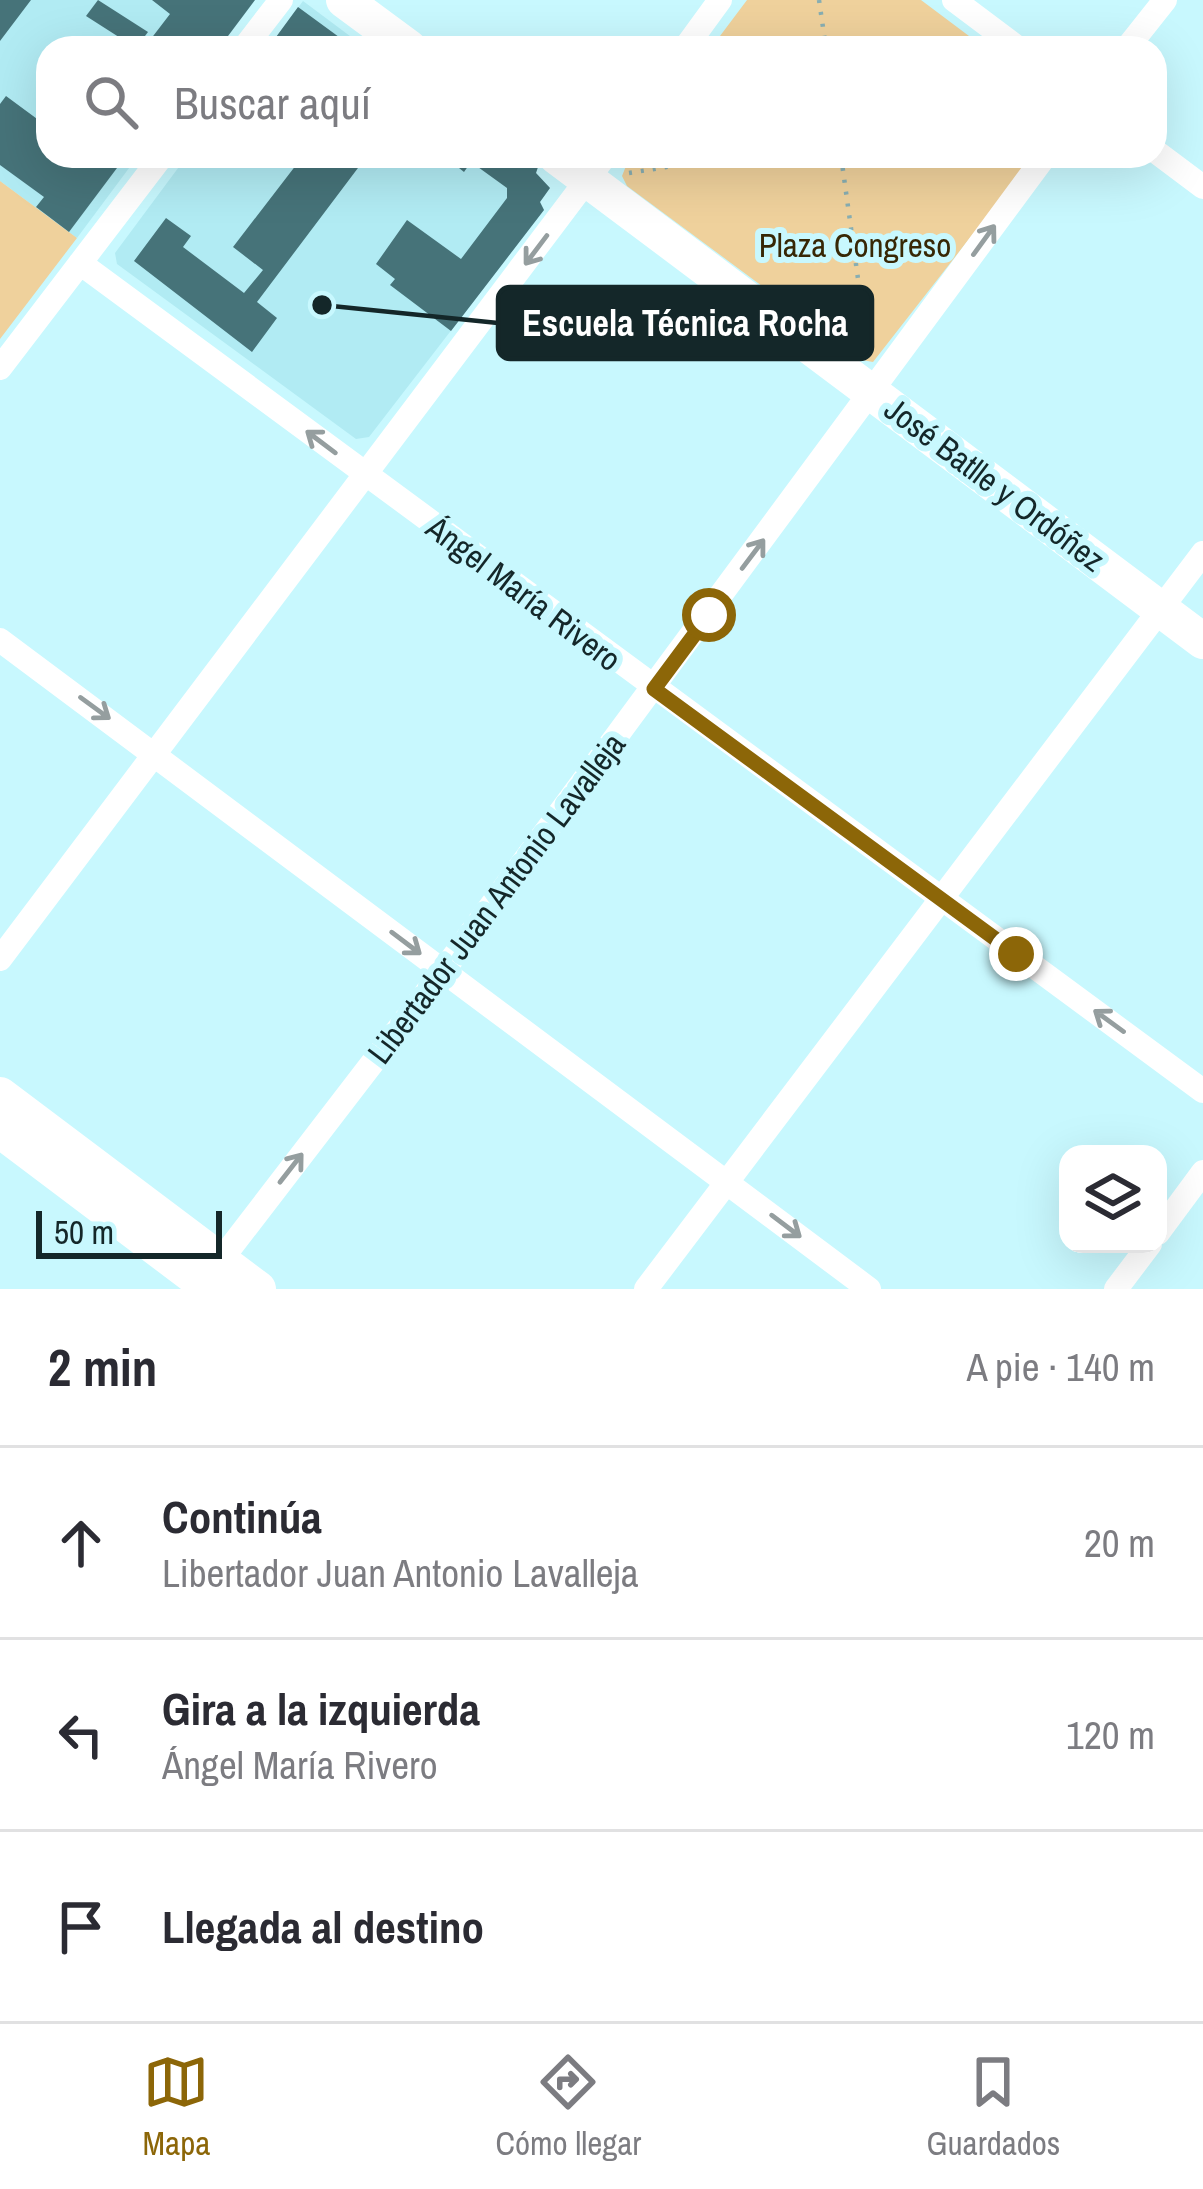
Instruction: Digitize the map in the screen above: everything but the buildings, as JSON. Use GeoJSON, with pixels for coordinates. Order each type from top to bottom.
{"type":"FeatureCollection","features":[{"type":"Feature","properties":{"kind":"main road"},"geometry":{"type":"LineString","coordinates":[[344,0],[393,36]]}},
{"type":"Feature","properties":{"kind":"main road","name":"José Batlle y Ordóñez"},"geometry":{"type":"LineString","coordinates":[[597,168],[874,392],[1203,641]]}},
{"type":"Feature","properties":{"kind":"main road"},"geometry":{"type":"LineString","coordinates":[[0,1095],[209,1280]]}},
{"type":"Feature","properties":{"kind":"main road"},"geometry":{"type":"LineString","coordinates":[[0,1130],[209,1280],[258,1289]]}},
{"type":"Feature","properties":{"kind":"street"},"geometry":{"type":"LineString","coordinates":[[253,36],[281,0]]}},
{"type":"Feature","properties":{"kind":"street"},"geometry":{"type":"LineString","coordinates":[[694,36],[720,0]]}},
{"type":"Feature","properties":{"kind":"street"},"geometry":{"type":"LineString","coordinates":[[954,0],[1002,36]]}},
{"type":"Feature","properties":{"kind":"street"},"geometry":{"type":"LineString","coordinates":[[1136,36],[1165,0]]}},
{"type":"Feature","properties":{"kind":"street"},"geometry":{"type":"LineString","coordinates":[[1167,160],[1203,187]]}},
{"type":"Feature","properties":{"kind":"street"},"geometry":{"type":"LineString","coordinates":[[0,368],[153,168]]}},
{"type":"Feature","properties":{"kind":"street"},"geometry":{"type":"LineString","coordinates":[[0,959],[597,168]]}},
{"type":"Feature","properties":{"kind":"street","name":"Libertador Juan Antonio Lavalleja"},"geometry":{"type":"LineString","coordinates":[[209,1280],[654,689],[1037,168]]}},
{"type":"Feature","properties":{"kind":"street","name":"Ángel María Rivero"},"geometry":{"type":"LineString","coordinates":[[80,262],[1203,1090]]}},
{"type":"Feature","properties":{"kind":"street"},"geometry":{"type":"LineString","coordinates":[[646,1289],[1203,553]]}},
{"type":"Feature","properties":{"kind":"street"},"geometry":{"type":"LineString","coordinates":[[0,640],[869,1289]]}},
{"type":"Feature","properties":{"kind":"street"},"geometry":{"type":"LineString","coordinates":[[1167,1221],[1203,1172]]}},
{"type":"Feature","properties":{"kind":"street"},"geometry":{"type":"LineString","coordinates":[[1116,1289],[1143,1253]]}},
{"type":"Feature","properties":{"kind":"path"},"geometry":{"type":"LineString","coordinates":[[819,0],[824,36]]}},
{"type":"Feature","properties":{"kind":"path"},"geometry":{"type":"LineString","coordinates":[[843,168],[874,392]]}},
{"type":"Feature","properties":{"kind":"shaded area"},"geometry":{"type":"Polygon","coordinates":[[[0,0],[255,0],[228,36],[36,36],[36,168],[129,168],[77,238],[0,181],[0,0]]]}},
{"type":"Feature","properties":{"kind":"shaded area"},"geometry":{"type":"Polygon","coordinates":[[[303,1],[350,36],[277,36],[303,1]]]}},
{"type":"Feature","properties":{"kind":"shaded area"},"geometry":{"type":"Polygon","coordinates":[[[178,168],[538,168],[536,173],[550,188],[540,202],[544,210],[369,437],[356,439],[117,264],[115,253],[178,168]]]}},
{"type":"Feature","properties":{"kind":"green space"},"geometry":{"type":"Polygon","coordinates":[[[747,0],[921,0],[969,36],[720,36],[747,0]]]}},
{"type":"Feature","properties":{"kind":"green space","name":"Plaza Congreso"},"geometry":{"type":"Polygon","coordinates":[[[625,168],[1025,168],[873,362],[862,360],[627,186],[622,176],[625,168]]]}},
{"type":"Feature","properties":{"kind":"green space"},"geometry":{"type":"Polygon","coordinates":[[[0,181],[77,238],[0,339],[0,181]]]}},
{"type":"Feature","properties":{"kind":"place","name":"Escuela Técnica Rocha"},"geometry":{"type":"Point","coordinates":[322,305]}},
{"type":"Feature","properties":{"kind":"route"},"geometry":{"type":"LineString","coordinates":[[709,615],[654,689],[1016,954]]}}]}
